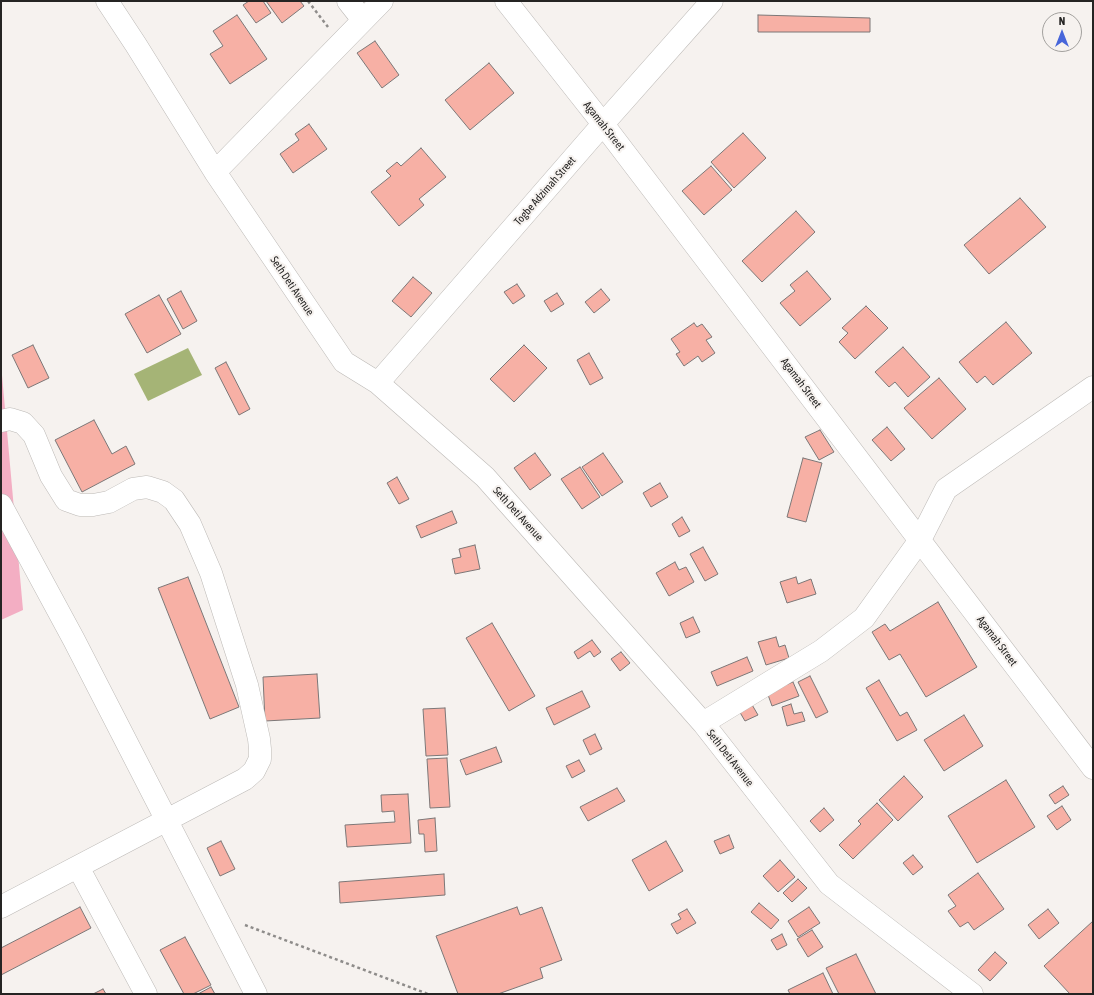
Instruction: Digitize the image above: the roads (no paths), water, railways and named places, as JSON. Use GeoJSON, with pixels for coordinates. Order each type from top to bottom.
{"type":"FeatureCollection","features":[{"type":"Feature","properties":{"kind":"street","name":"Seth Deti Avenue"},"geometry":{"type":"LineString","coordinates":[[107,1],[215,172],[344,362],[378,383],[485,477],[703,723],[829,884],[972,994]]}},
{"type":"Feature","properties":{"kind":"street"},"geometry":{"type":"LineString","coordinates":[[348,1],[363,20]]}},
{"type":"Feature","properties":{"kind":"street"},"geometry":{"type":"LineString","coordinates":[[215,172],[382,1]]}},
{"type":"Feature","properties":{"kind":"street","name":"Agamah Street"},"geometry":{"type":"LineString","coordinates":[[506,1],[603,124],[1093,768]]}},
{"type":"Feature","properties":{"kind":"street","name":"Togbe Adzimah Street"},"geometry":{"type":"LineString","coordinates":[[378,383],[712,1]]}},
{"type":"Feature","properties":{"kind":"street"},"geometry":{"type":"LineString","coordinates":[[703,723],[821,651],[864,618],[920,540],[946,489],[1093,387]]}},
{"type":"Feature","properties":{"kind":"street"},"geometry":{"type":"LineString","coordinates":[[1,421],[10,419],[23,423],[34,435],[51,476],[66,500],[80,505],[93,505],[109,502],[133,489],[147,487],[163,492],[174,500],[190,524],[211,573],[246,685],[259,739],[260,759],[254,771],[245,779],[1,907]]}},
{"type":"Feature","properties":{"kind":"street"},"geometry":{"type":"LineString","coordinates":[[1,505],[74,640],[256,994]]}},
{"type":"Feature","properties":{"kind":"street"},"geometry":{"type":"LineString","coordinates":[[78,867],[146,994]]}}]}
